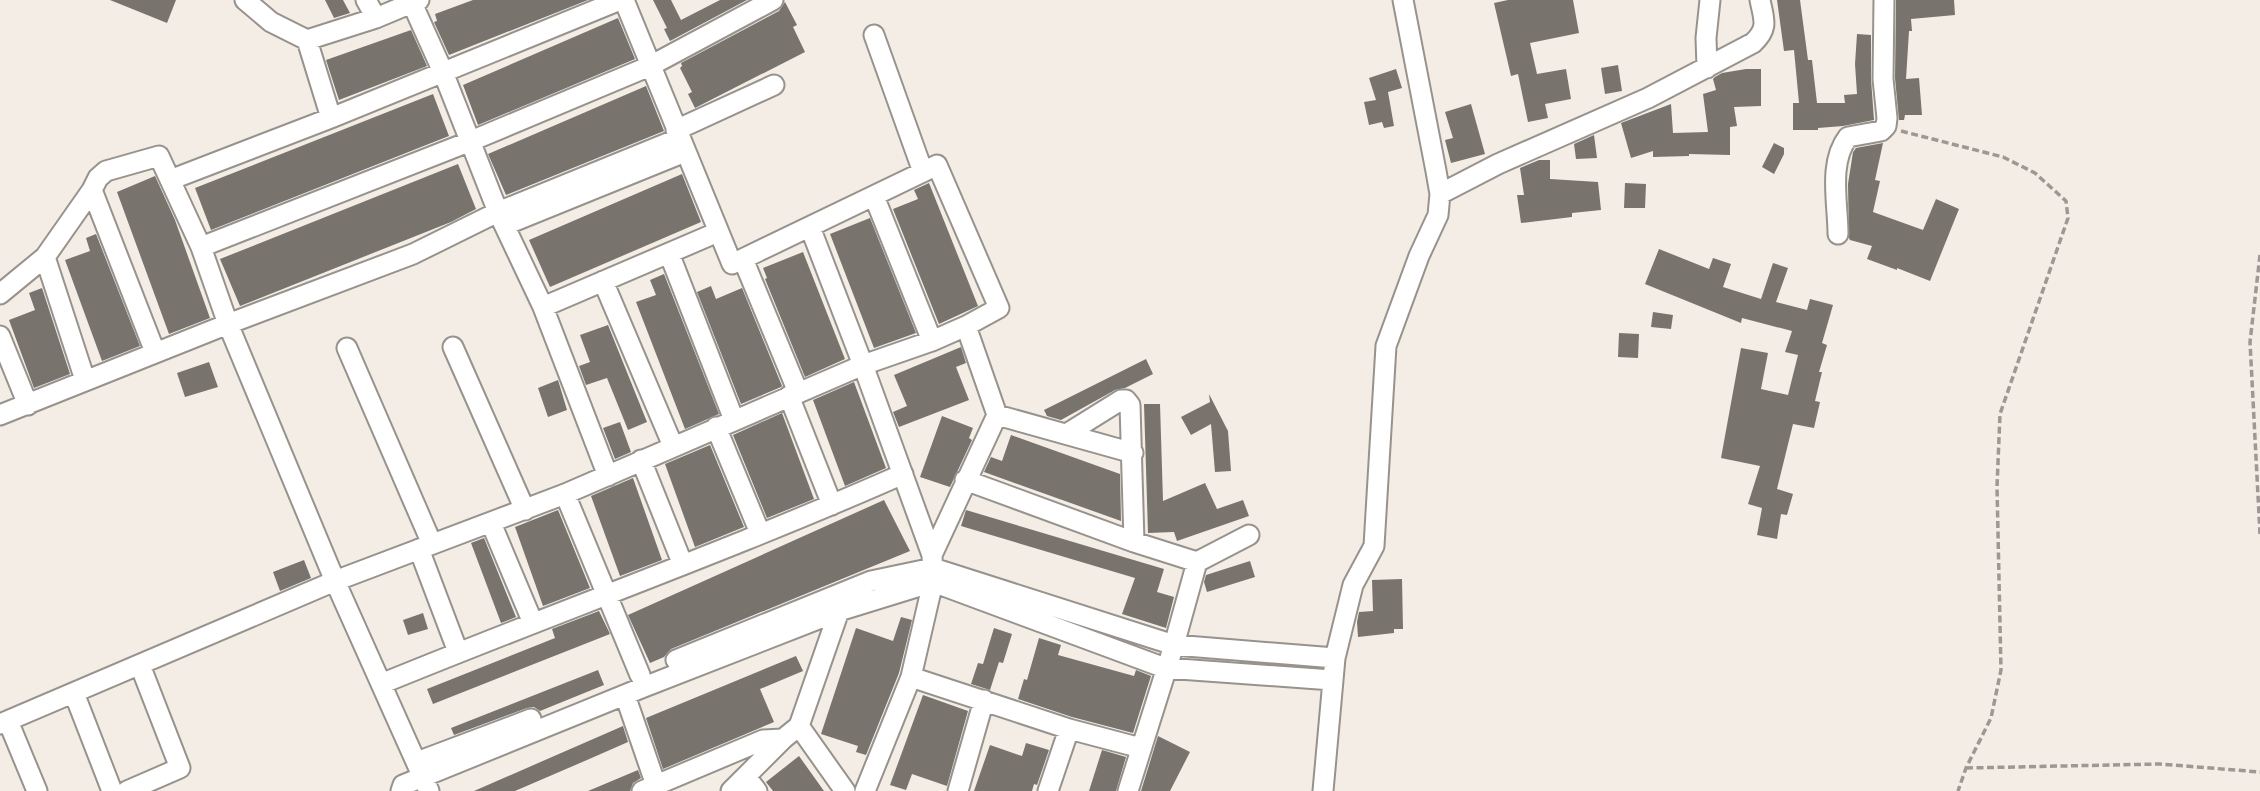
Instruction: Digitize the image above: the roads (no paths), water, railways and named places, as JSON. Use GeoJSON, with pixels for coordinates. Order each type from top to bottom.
{"type":"FeatureCollection","features":[{"type":"Feature","properties":{"kind":"street"},"geometry":{"type":"LineString","coordinates":[[244,0],[271,22],[307,40],[376,19],[416,1],[502,218],[543,307],[608,475]]}},
{"type":"Feature","properties":{"kind":"street"},"geometry":{"type":"LineString","coordinates":[[366,0],[376,19]]}},
{"type":"Feature","properties":{"kind":"street"},"geometry":{"type":"LineString","coordinates":[[37,791],[4,722],[335,581],[565,494],[863,365],[932,341],[999,308],[937,165],[732,264],[622,0],[170,180]]}},
{"type":"Feature","properties":{"kind":"street"},"geometry":{"type":"LineString","coordinates":[[201,247],[471,141],[649,66],[773,0]]}},
{"type":"Feature","properties":{"kind":"street"},"geometry":{"type":"LineString","coordinates":[[1323,791],[1335,658],[1353,584],[1374,546],[1386,346],[1419,256],[1438,215],[1440,194],[1403,0]]}},
{"type":"Feature","properties":{"kind":"street"},"geometry":{"type":"LineString","coordinates":[[1707,68],[1706,38],[1710,0]]}},
{"type":"Feature","properties":{"kind":"street"},"geometry":{"type":"LineString","coordinates":[[1440,194],[1498,164],[1648,98],[1753,43],[1762,35],[1765,25],[1760,0]]}},
{"type":"Feature","properties":{"kind":"street"},"geometry":{"type":"LineString","coordinates":[[1838,234],[1836,164],[1841,146],[1848,137],[1881,131],[1887,118],[1883,79],[1884,0]]}},
{"type":"Feature","properties":{"kind":"street"},"geometry":{"type":"LineString","coordinates":[[874,35],[923,173]]}},
{"type":"Feature","properties":{"kind":"street"},"geometry":{"type":"LineString","coordinates":[[307,40],[331,118]]}},
{"type":"Feature","properties":{"kind":"street"},"geometry":{"type":"LineString","coordinates":[[0,415],[502,218],[680,140],[774,85]]}},
{"type":"Feature","properties":{"kind":"street"},"geometry":{"type":"LineString","coordinates":[[0,294],[45,257],[98,178],[106,171],[159,156],[201,247],[228,324],[335,581],[423,777]]}},
{"type":"Feature","properties":{"kind":"street"},"geometry":{"type":"LineString","coordinates":[[92,190],[155,352]]}},
{"type":"Feature","properties":{"kind":"street"},"geometry":{"type":"LineString","coordinates":[[874,196],[932,341]]}},
{"type":"Feature","properties":{"kind":"street"},"geometry":{"type":"LineString","coordinates":[[810,227],[903,474],[933,569]]}},
{"type":"Feature","properties":{"kind":"street"},"geometry":{"type":"LineString","coordinates":[[543,307],[719,232]]}},
{"type":"Feature","properties":{"kind":"street"},"geometry":{"type":"LineString","coordinates":[[669,253],[760,533]]}},
{"type":"Feature","properties":{"kind":"street"},"geometry":{"type":"LineString","coordinates":[[45,257],[85,380]]}},
{"type":"Feature","properties":{"kind":"street"},"geometry":{"type":"LineString","coordinates":[[743,259],[832,505]]}},
{"type":"Feature","properties":{"kind":"street"},"geometry":{"type":"LineString","coordinates":[[603,281],[673,446]]}},
{"type":"Feature","properties":{"kind":"street"},"geometry":{"type":"LineString","coordinates":[[865,791],[911,677],[933,569],[965,480],[997,415],[966,326]]}},
{"type":"Feature","properties":{"kind":"street"},"geometry":{"type":"LineString","coordinates":[[0,336],[28,405]]}},
{"type":"Feature","properties":{"kind":"street"},"geometry":{"type":"LineString","coordinates":[[453,347],[525,510]]}},
{"type":"Feature","properties":{"kind":"street"},"geometry":{"type":"LineString","coordinates":[[347,348],[426,547],[458,652]]}},
{"type":"Feature","properties":{"kind":"street"},"geometry":{"type":"LineString","coordinates":[[1068,433],[1121,400],[1126,400],[1130,405],[1135,542]]}},
{"type":"Feature","properties":{"kind":"street"},"geometry":{"type":"LineString","coordinates":[[997,415],[1133,453]]}},
{"type":"Feature","properties":{"kind":"street"},"geometry":{"type":"LineString","coordinates":[[641,460],[683,565]]}},
{"type":"Feature","properties":{"kind":"street"},"geometry":{"type":"LineString","coordinates":[[381,684],[607,596],[903,474]]}},
{"type":"Feature","properties":{"kind":"street"},"geometry":{"type":"LineString","coordinates":[[965,480],[1197,562],[1249,535]]}},
{"type":"Feature","properties":{"kind":"street"},"geometry":{"type":"LineString","coordinates":[[565,494],[640,675]]}},
{"type":"Feature","properties":{"kind":"street"},"geometry":{"type":"LineString","coordinates":[[491,523],[533,623]]}},
{"type":"Feature","properties":{"kind":"street"},"geometry":{"type":"LineString","coordinates":[[1128,791],[1197,562]]}},
{"type":"Feature","properties":{"kind":"street"},"geometry":{"type":"LineString","coordinates":[[423,777],[517,725],[871,582],[933,569],[1174,645],[1335,658]]}},
{"type":"Feature","properties":{"kind":"street"},"geometry":{"type":"LineString","coordinates":[[401,791],[403,785],[839,611],[933,569],[1165,668],[1332,680]]}},
{"type":"Feature","properties":{"kind":"street"},"geometry":{"type":"LineString","coordinates":[[731,791],[752,784],[783,739],[799,726],[839,611]]}},
{"type":"Feature","properties":{"kind":"street"},"geometry":{"type":"LineString","coordinates":[[127,791],[180,768],[140,665]]}},
{"type":"Feature","properties":{"kind":"street"},"geometry":{"type":"LineString","coordinates":[[911,677],[1069,729],[1142,748]]}},
{"type":"Feature","properties":{"kind":"street"},"geometry":{"type":"LineString","coordinates":[[74,693],[112,791]]}},
{"type":"Feature","properties":{"kind":"street"},"geometry":{"type":"LineString","coordinates":[[625,695],[652,789],[763,740],[783,739]]}},
{"type":"Feature","properties":{"kind":"street"},"geometry":{"type":"LineString","coordinates":[[958,791],[984,700]]}},
{"type":"Feature","properties":{"kind":"street"},"geometry":{"type":"LineString","coordinates":[[799,726],[845,791]]}},
{"type":"Feature","properties":{"kind":"street"},"geometry":{"type":"LineString","coordinates":[[1048,791],[1069,729]]}}]}
